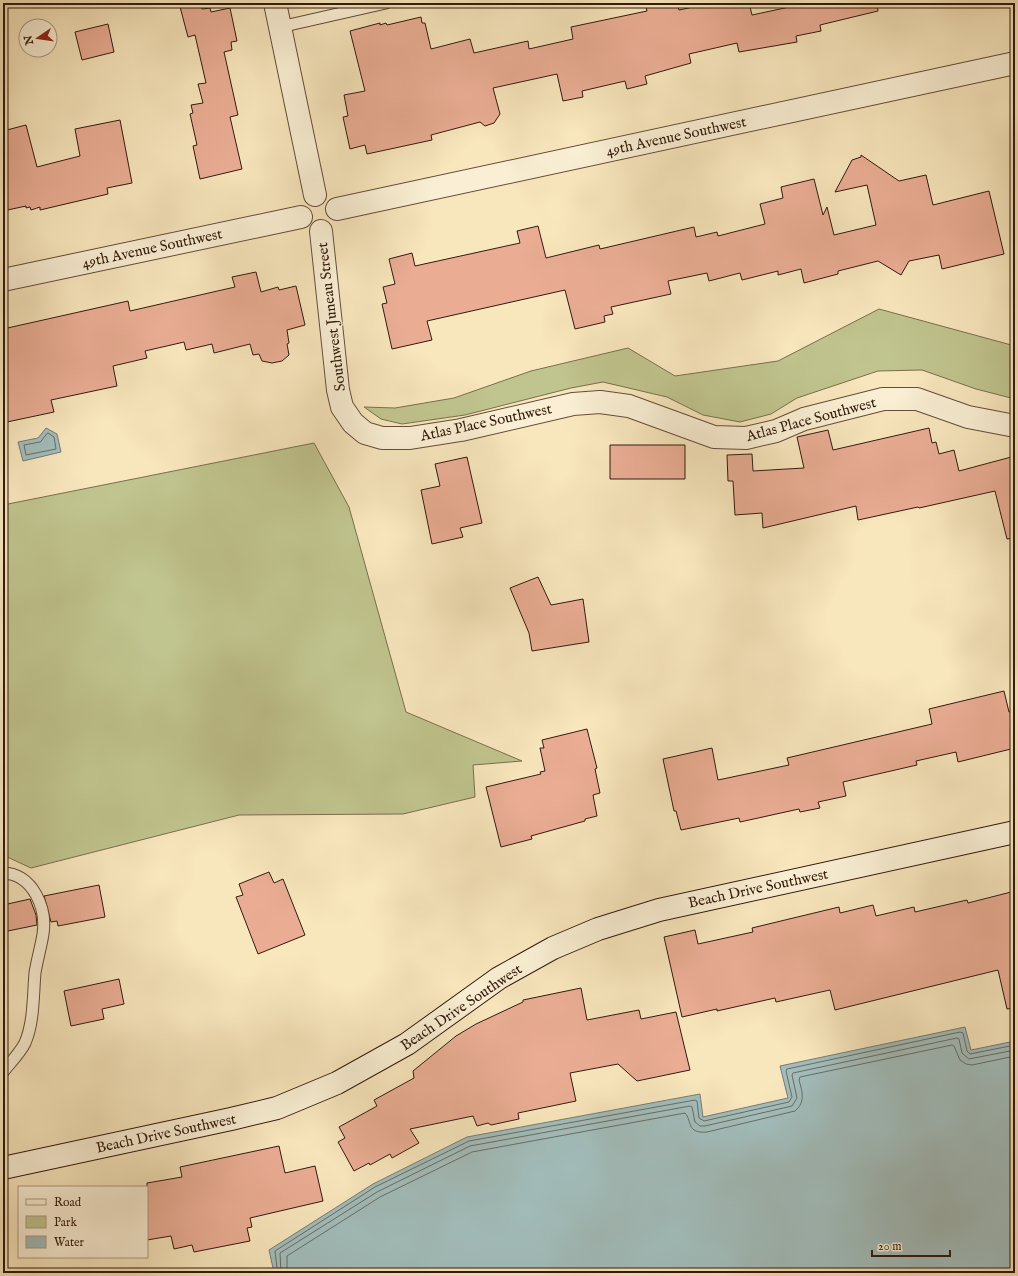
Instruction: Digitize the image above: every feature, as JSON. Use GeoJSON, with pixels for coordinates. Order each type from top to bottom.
{"type":"FeatureCollection","features":[{"type":"Feature","properties":{"kind":"street"},"geometry":{"type":"LineString","coordinates":[[275,3],[315,195]]}},
{"type":"Feature","properties":{"kind":"street","name":"49th Avenue Southwest"},"geometry":{"type":"LineString","coordinates":[[337,209],[1015,63]]}},
{"type":"Feature","properties":{"kind":"street"},"geometry":{"type":"LineString","coordinates":[[315,195],[323,195],[328,197],[333,201],[337,209],[337,219],[333,225],[329,229],[321,231],[310,229],[301,217],[303,204],[307,199],[315,195]]}},
{"type":"Feature","properties":{"kind":"street","name":"49th Avenue Southwest"},"geometry":{"type":"LineString","coordinates":[[3,280],[301,217]]}},
{"type":"Feature","properties":{"kind":"street","name":"Southwest Juneau Street"},"geometry":{"type":"LineString","coordinates":[[321,231],[338,390],[342,407],[354,423]]}},
{"type":"Feature","properties":{"kind":"street","name":"Atlas Place Southwest"},"geometry":{"type":"LineString","coordinates":[[354,423],[365,433],[382,438],[410,438],[461,430],[573,404],[600,402],[630,406],[714,436],[746,438],[776,431],[804,419],[883,399],[917,399],[968,417],[1015,426]]}},
{"type":"Feature","properties":{"kind":"street","name":"Beach Drive Southwest"},"geometry":{"type":"LineString","coordinates":[[3,1168],[231,1120],[277,1108],[337,1083],[400,1048],[499,978],[553,948],[598,930],[670,907],[1015,832]]}},
{"type":"Feature","properties":{"kind":"lane"},"geometry":{"type":"LineString","coordinates":[[280,27],[386,3]]}},
{"type":"Feature","properties":{"kind":"lane"},"geometry":{"type":"LineString","coordinates":[[3,872],[18,876],[32,886],[39,901],[43,915],[43,933],[36,970],[29,1032],[24,1045],[3,1072]]}},
{"type":"Feature","properties":{"kind":"green space"},"geometry":{"type":"Polygon","coordinates":[[[879,309],[1015,346],[1015,399],[976,389],[922,370],[878,371],[797,398],[771,414],[740,422],[703,415],[667,397],[603,382],[571,388],[465,415],[402,424],[381,419],[364,407],[395,408],[454,398],[531,371],[628,348],[675,376],[778,361],[879,309]]]}},
{"type":"Feature","properties":{"kind":"green space"},"geometry":{"type":"Polygon","coordinates":[[[314,443],[349,507],[406,712],[522,761],[473,765],[475,797],[403,814],[239,815],[31,868],[3,855],[3,505],[314,443]]]}},
{"type":"Feature","properties":{"kind":"water"},"geometry":{"type":"Polygon","coordinates":[[[46,428],[57,434],[61,452],[23,461],[18,442],[38,438],[46,428]]]}},
{"type":"Feature","properties":{"kind":"water"},"geometry":{"type":"Polygon","coordinates":[[[965,1027],[971,1050],[1015,1041],[1015,1273],[268,1273],[273,1268],[269,1250],[373,1184],[467,1137],[700,1094],[703,1117],[788,1098],[780,1066],[965,1027]]]}},
{"type":"Feature","properties":{"kind":"building"},"geometry":{"type":"Polygon","coordinates":[[[179,3],[200,3],[202,9],[210,8],[211,12],[230,8],[237,41],[231,42],[232,50],[224,52],[238,115],[230,117],[242,169],[200,179],[193,146],[197,145],[190,114],[193,113],[191,105],[203,103],[198,84],[206,83],[195,35],[188,37],[179,3]]]}},
{"type":"Feature","properties":{"kind":"building"},"geometry":{"type":"Polygon","coordinates":[[[645,3],[677,3],[679,10],[712,3],[749,3],[752,15],[808,3],[877,3],[878,11],[820,25],[821,31],[796,36],[797,42],[739,52],[737,43],[689,54],[691,63],[645,76],[647,84],[627,89],[625,81],[582,91],[583,97],[563,101],[557,74],[493,88],[500,114],[494,123],[485,126],[480,122],[431,135],[432,140],[367,154],[365,145],[350,149],[343,117],[348,116],[344,95],[365,91],[350,31],[380,23],[380,25],[386,23],[387,25],[421,17],[422,23],[425,23],[431,49],[470,39],[474,53],[528,41],[529,49],[573,39],[571,27],[647,11],[645,3]]]}},
{"type":"Feature","properties":{"kind":"building"},"geometry":{"type":"Polygon","coordinates":[[[108,24],[114,52],[82,60],[75,32],[108,24]]]}},
{"type":"Feature","properties":{"kind":"building"},"geometry":{"type":"Polygon","coordinates":[[[120,120],[132,183],[107,188],[108,194],[40,210],[40,207],[31,210],[30,207],[26,208],[26,206],[3,211],[3,131],[26,125],[37,167],[80,156],[75,129],[120,120]]]}},
{"type":"Feature","properties":{"kind":"building"},"geometry":{"type":"Polygon","coordinates":[[[861,155],[899,181],[926,175],[933,205],[989,191],[1004,254],[942,269],[939,255],[909,261],[901,275],[878,261],[838,271],[838,274],[804,283],[801,269],[778,275],[778,271],[742,280],[740,273],[709,281],[707,273],[668,281],[671,294],[611,307],[613,314],[604,316],[605,322],[575,329],[565,290],[427,321],[432,340],[392,349],[382,304],[387,303],[383,287],[395,284],[389,259],[412,253],[415,266],[520,243],[517,231],[538,226],[546,258],[599,245],[600,249],[694,227],[696,237],[717,232],[718,236],[765,224],[760,204],[783,198],[781,187],[814,179],[823,215],[827,207],[834,235],[876,225],[867,185],[835,192],[852,160],[861,157],[861,155]]]}},
{"type":"Feature","properties":{"kind":"building"},"geometry":{"type":"Polygon","coordinates":[[[256,272],[261,292],[278,287],[279,290],[296,286],[305,325],[287,330],[289,355],[282,361],[272,363],[262,361],[259,354],[253,355],[250,344],[214,353],[212,344],[186,350],[184,342],[145,351],[147,358],[113,366],[117,386],[51,400],[54,412],[7,422],[3,403],[3,329],[128,301],[130,311],[235,287],[232,277],[256,272]]]}},
{"type":"Feature","properties":{"kind":"building"},"geometry":{"type":"Polygon","coordinates":[[[929,428],[932,443],[936,442],[939,454],[954,450],[959,471],[1015,456],[1015,538],[1007,539],[995,491],[858,520],[856,506],[763,528],[762,513],[735,515],[733,481],[728,481],[727,455],[752,454],[753,471],[804,468],[797,437],[828,430],[833,450],[929,428]]]}},
{"type":"Feature","properties":{"kind":"building"},"geometry":{"type":"Polygon","coordinates":[[[610,445],[685,445],[685,479],[610,479],[610,445]]]}},
{"type":"Feature","properties":{"kind":"building"},"geometry":{"type":"Polygon","coordinates":[[[467,457],[482,523],[460,528],[463,537],[432,544],[421,490],[440,486],[435,464],[467,457]]]}},
{"type":"Feature","properties":{"kind":"building"},"geometry":{"type":"Polygon","coordinates":[[[538,577],[551,605],[583,599],[589,642],[532,651],[529,633],[510,588],[538,577]]]}},
{"type":"Feature","properties":{"kind":"building"},"geometry":{"type":"Polygon","coordinates":[[[1004,691],[1009,712],[1012,711],[1015,723],[1015,748],[958,762],[956,752],[916,761],[917,765],[843,782],[846,796],[818,802],[820,808],[800,812],[799,809],[740,822],[739,818],[681,830],[676,811],[674,811],[663,759],[712,748],[718,780],[789,765],[787,758],[932,724],[929,709],[1004,691]]]}},
{"type":"Feature","properties":{"kind":"building"},"geometry":{"type":"Polygon","coordinates":[[[587,729],[597,768],[595,769],[600,793],[593,795],[597,816],[585,819],[585,821],[531,836],[532,839],[501,847],[486,787],[541,774],[540,772],[545,771],[540,748],[544,748],[542,740],[587,729]]]}},
{"type":"Feature","properties":{"kind":"building"},"geometry":{"type":"Polygon","coordinates":[[[269,872],[274,883],[283,879],[305,935],[258,954],[236,897],[243,895],[239,884],[269,872]]]}},
{"type":"Feature","properties":{"kind":"building"},"geometry":{"type":"Polygon","coordinates":[[[99,885],[105,917],[58,926],[57,921],[51,922],[44,896],[99,885]]]}},
{"type":"Feature","properties":{"kind":"building"},"geometry":{"type":"Polygon","coordinates":[[[1015,891],[1015,1008],[1007,1009],[998,970],[835,1010],[830,990],[776,1002],[775,998],[682,1017],[664,937],[695,930],[698,944],[753,932],[752,928],[839,907],[840,913],[873,905],[876,916],[914,907],[915,912],[967,900],[968,903],[1015,891]]]}},
{"type":"Feature","properties":{"kind":"building"},"geometry":{"type":"Polygon","coordinates":[[[30,899],[36,915],[37,925],[3,932],[3,905],[30,899]]]}},
{"type":"Feature","properties":{"kind":"building"},"geometry":{"type":"Polygon","coordinates":[[[119,979],[124,1004],[102,1009],[104,1019],[71,1026],[64,991],[119,979]]]}},
{"type":"Feature","properties":{"kind":"building"},"geometry":{"type":"Polygon","coordinates":[[[581,988],[587,1020],[639,1010],[641,1019],[676,1012],[690,1070],[637,1081],[618,1064],[570,1073],[576,1101],[518,1113],[519,1119],[491,1125],[488,1123],[477,1126],[473,1116],[410,1129],[419,1143],[392,1158],[390,1154],[370,1165],[369,1163],[354,1171],[338,1142],[345,1138],[339,1127],[377,1106],[374,1100],[414,1078],[413,1071],[456,1036],[476,1024],[523,1002],[523,1000],[581,988]]]}},
{"type":"Feature","properties":{"kind":"building"},"geometry":{"type":"Polygon","coordinates":[[[279,1146],[285,1173],[315,1166],[323,1201],[250,1218],[252,1227],[247,1228],[250,1241],[194,1252],[192,1245],[174,1249],[171,1236],[148,1240],[147,1183],[182,1177],[180,1167],[279,1146]]]}}]}
